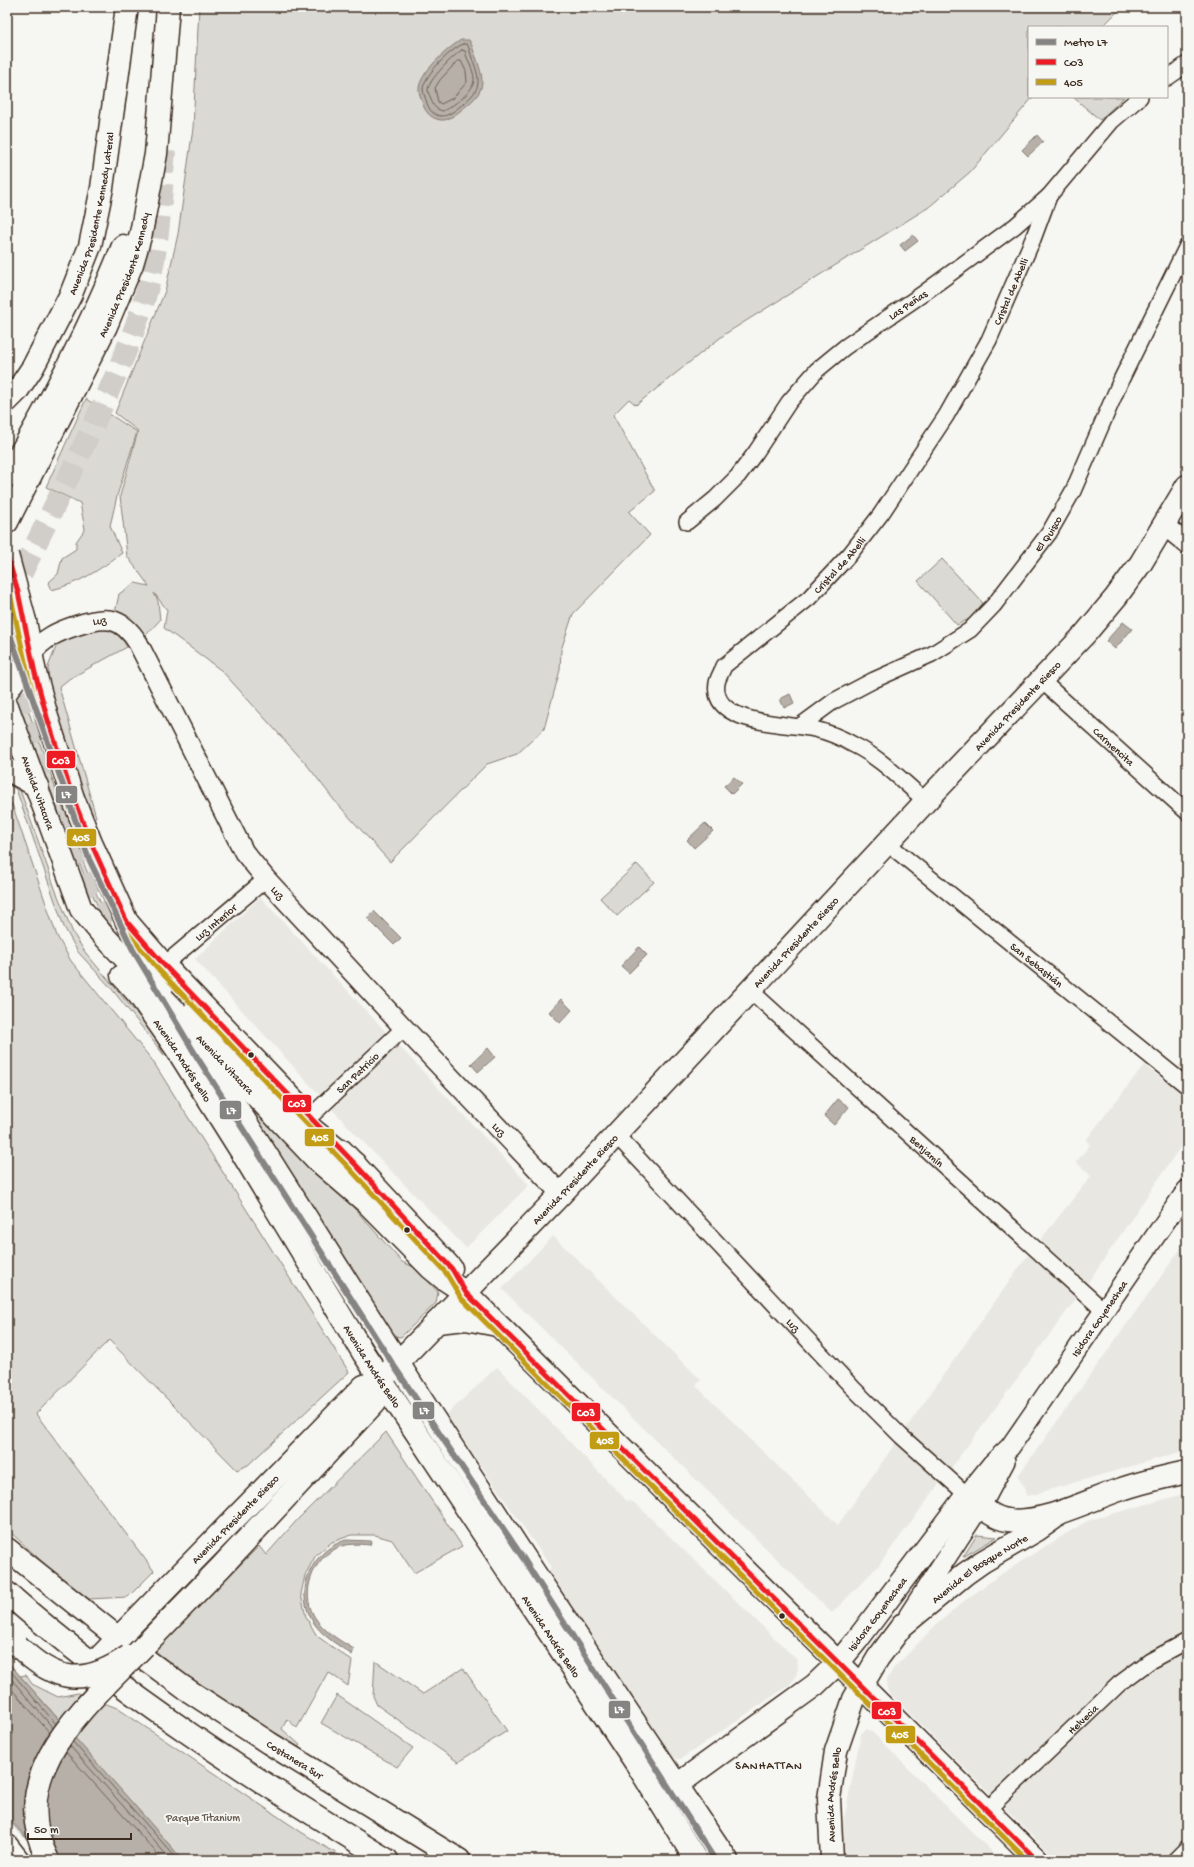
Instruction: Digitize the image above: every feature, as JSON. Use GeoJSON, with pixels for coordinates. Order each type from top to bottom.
{"type":"FeatureCollection","features":[{"type":"Feature","properties":{"kind":"main road","name":"Avenida Presidente Kennedy Lateral"},"geometry":{"type":"LineString","coordinates":[[7,401],[18,391],[34,367],[71,294],[90,246],[102,188],[127,7]]}},
{"type":"Feature","properties":{"kind":"main road","name":"Avenida Presidente Kennedy"},"geometry":{"type":"LineString","coordinates":[[7,522],[106,326],[132,264],[141,233],[149,196],[159,126],[168,7]]}},
{"type":"Feature","properties":{"kind":"main road"},"geometry":{"type":"LineString","coordinates":[[7,476],[51,399],[76,350],[115,265],[138,202],[159,126]]}},
{"type":"Feature","properties":{"kind":"main road","name":"Avenida Presidente Riesco"},"geometry":{"type":"LineString","coordinates":[[93,1664],[364,1386],[381,1380],[466,1293],[751,991],[926,800],[1042,681],[1116,597],[1147,555],[1187,486]]}},
{"type":"Feature","properties":{"kind":"main road","name":"Avenida Vitacura"},"geometry":{"type":"LineString","coordinates":[[7,555],[25,621],[35,673],[47,717],[73,798],[91,843],[127,922],[164,965],[355,1164],[452,1269],[466,1293]]}},
{"type":"Feature","properties":{"kind":"main road"},"geometry":{"type":"LineString","coordinates":[[7,691],[32,653]]}},
{"type":"Feature","properties":{"kind":"main road","name":"Avenida Vitacura"},"geometry":{"type":"LineString","coordinates":[[7,706],[81,909],[130,964],[187,1015],[329,1171],[355,1192],[430,1268],[466,1293],[1037,1860]]}},
{"type":"Feature","properties":{"kind":"main road"},"geometry":{"type":"LineString","coordinates":[[7,769],[37,786]]}},
{"type":"Feature","properties":{"kind":"main road","name":"Avenida Andrés Bello"},"geometry":{"type":"LineString","coordinates":[[81,909],[90,928],[108,958],[138,995],[176,1048],[381,1380],[659,1798],[696,1860]]}},
{"type":"Feature","properties":{"kind":"main road","name":"Avenida Andrés Bello"},"geometry":{"type":"LineString","coordinates":[[127,922],[146,958],[187,1015],[398,1363],[534,1572],[727,1860]]}},
{"type":"Feature","properties":{"kind":"main road"},"geometry":{"type":"LineString","coordinates":[[187,1015],[286,1107],[355,1164]]}},
{"type":"Feature","properties":{"kind":"main road"},"geometry":{"type":"LineString","coordinates":[[437,1322],[466,1319],[497,1325]]}},
{"type":"Feature","properties":{"kind":"main road","name":"Avenida Presidente Riesco"},"geometry":{"type":"LineString","coordinates":[[150,1640],[221,1567],[375,1402],[381,1380]]}},
{"type":"Feature","properties":{"kind":"main road","name":"Avenida El Bosque Norte"},"geometry":{"type":"LineString","coordinates":[[974,1501],[997,1517],[1009,1520],[1026,1520],[1059,1514],[1121,1489],[1187,1472]]}},
{"type":"Feature","properties":{"kind":"main road","name":"Isidora Goyenechea"},"geometry":{"type":"LineString","coordinates":[[659,1798],[815,1685],[838,1663],[974,1501]]}},
{"type":"Feature","properties":{"kind":"main road","name":"Avenida El Bosque Norte"},"geometry":{"type":"LineString","coordinates":[[902,1626],[965,1574],[982,1562],[1038,1530],[1059,1514]]}},
{"type":"Feature","properties":{"kind":"main road","name":"Costanera Sur"},"geometry":{"type":"LineString","coordinates":[[7,1549],[118,1638],[183,1687],[256,1735],[459,1860]]}},
{"type":"Feature","properties":{"kind":"main road"},"geometry":{"type":"LineString","coordinates":[[7,1593],[93,1664],[223,1758],[387,1860]]}},
{"type":"Feature","properties":{"kind":"main road","name":"Isidora Goyenechea"},"geometry":{"type":"LineString","coordinates":[[862,1685],[878,1658],[902,1626]]}},
{"type":"Feature","properties":{"kind":"main road"},"geometry":{"type":"LineString","coordinates":[[12,1640],[46,1668],[59,1674],[73,1677],[88,1676],[103,1671],[150,1640]]}},
{"type":"Feature","properties":{"kind":"main road"},"geometry":{"type":"LineString","coordinates":[[48,1860],[40,1842],[36,1818],[38,1785],[44,1766],[64,1731],[150,1640]]}},
{"type":"Feature","properties":{"kind":"main road","name":"Avenida Andrés Bello"},"geometry":{"type":"LineString","coordinates":[[832,1860],[829,1799],[832,1770],[841,1732],[862,1685]]}},
{"type":"Feature","properties":{"kind":"main road"},"geometry":{"type":"LineString","coordinates":[[7,1846],[18,1860]]}},
{"type":"Feature","properties":{"kind":"street"},"geometry":{"type":"LineString","coordinates":[[1168,77],[1187,64]]}},
{"type":"Feature","properties":{"kind":"street","name":"Las Peñas"},"geometry":{"type":"LineString","coordinates":[[687,522],[715,499],[738,476],[756,452],[789,402],[830,359],[1009,231],[1049,196],[1112,121],[1139,98]]}},
{"type":"Feature","properties":{"kind":"street","name":"Cristal de Abelli"},"geometry":{"type":"LineString","coordinates":[[926,800],[867,752],[835,736],[816,729],[765,723],[737,715],[721,701],[717,693],[717,681],[724,666],[809,598],[850,554],[881,514],[946,416],[988,340],[1033,239],[1049,196]]}},
{"type":"Feature","properties":{"kind":"street","name":"El Quisco"},"geometry":{"type":"LineString","coordinates":[[800,726],[834,701],[874,680],[932,654],[970,630],[994,605],[1049,533],[1073,491],[1127,367],[1187,246]]}},
{"type":"Feature","properties":{"kind":"street"},"geometry":{"type":"LineString","coordinates":[[1165,526],[1187,544]]}},
{"type":"Feature","properties":{"kind":"street","name":"Luz"},"geometry":{"type":"LineString","coordinates":[[32,653],[51,635],[96,619],[110,620],[124,626],[129,630],[138,643],[166,697],[238,842],[266,879],[561,1194]]}},
{"type":"Feature","properties":{"kind":"street","name":"Carmencita"},"geometry":{"type":"LineString","coordinates":[[1042,681],[1187,812]]}},
{"type":"Feature","properties":{"kind":"street","name":"San Sebastián"},"geometry":{"type":"LineString","coordinates":[[887,843],[1187,1086]]}},
{"type":"Feature","properties":{"kind":"street","name":"Luz Interior"},"geometry":{"type":"LineString","coordinates":[[164,965],[266,879]]}},
{"type":"Feature","properties":{"kind":"street","name":"Benjamín"},"geometry":{"type":"LineString","coordinates":[[751,991],[1103,1310]]}},
{"type":"Feature","properties":{"kind":"street","name":"San Patricio"},"geometry":{"type":"LineString","coordinates":[[310,1117],[404,1028]]}},
{"type":"Feature","properties":{"kind":"street","name":"Luz"},"geometry":{"type":"LineString","coordinates":[[616,1135],[852,1387],[901,1436],[974,1501]]}},
{"type":"Feature","properties":{"kind":"street","name":"Isidora Goyenechea"},"geometry":{"type":"LineString","coordinates":[[902,1626],[974,1501],[997,1478],[1010,1446],[1187,1190]]}},
{"type":"Feature","properties":{"kind":"street","name":"Helvecia"},"geometry":{"type":"LineString","coordinates":[[987,1810],[1119,1684],[1150,1661],[1187,1641]]}},
{"type":"Feature","properties":{"kind":"street"},"geometry":{"type":"LineString","coordinates":[[1175,1860],[1187,1848]]}},
{"type":"Feature","properties":{"kind":"shaded area"},"geometry":{"type":"Polygon","coordinates":[[[260,897],[529,1185],[466,1248],[345,1123],[195,959],[260,897]]]}},
{"type":"Feature","properties":{"kind":"shaded area"},"geometry":{"type":"Polygon","coordinates":[[[1187,1055],[1187,1137],[1087,1284],[879,1565],[832,1613],[502,1289],[553,1236],[701,1380],[696,1386],[838,1525],[1023,1262],[1091,1176],[1076,1162],[1090,1145],[1086,1140],[1144,1065],[1166,1082],[1187,1055]]]}},
{"type":"Feature","properties":{"kind":"shaded area"},"geometry":{"type":"Polygon","coordinates":[[[1187,1240],[1187,1450],[1028,1496],[1018,1476],[1187,1240]]]}},
{"type":"Feature","properties":{"kind":"shaded area"},"geometry":{"type":"Polygon","coordinates":[[[497,1367],[627,1501],[633,1502],[637,1505],[796,1659],[798,1665],[797,1672],[795,1678],[789,1685],[681,1759],[671,1758],[547,1573],[551,1567],[446,1415],[497,1367]]]}},
{"type":"Feature","properties":{"kind":"shaded area"},"geometry":{"type":"Polygon","coordinates":[[[1187,1493],[1187,1860],[1057,1860],[888,1692],[886,1683],[893,1669],[936,1625],[963,1602],[997,1577],[1030,1556],[1087,1521],[1187,1493]]]}},
{"type":"Feature","properties":{"kind":"shaded area"},"geometry":{"type":"Polygon","coordinates":[[[866,1729],[871,1731],[1000,1860],[843,1860],[842,1830],[861,1734],[866,1729]]]}},
{"type":"Feature","properties":{"kind":"green space"},"geometry":{"type":"Polygon","coordinates":[[[199,7],[1122,7],[1103,26],[1028,26],[1028,98],[1032,98],[970,172],[929,207],[725,334],[636,405],[629,399],[613,415],[655,491],[629,512],[650,535],[573,614],[561,650],[560,670],[544,729],[517,754],[487,764],[390,862],[334,800],[307,765],[222,671],[164,628],[167,610],[154,593],[158,601],[160,620],[146,635],[115,613],[119,594],[135,583],[149,586],[127,556],[120,496],[138,431],[115,413],[165,291],[178,234],[193,128],[199,7]]]}},
{"type":"Feature","properties":{"kind":"green space"},"geometry":{"type":"Polygon","coordinates":[[[1074,98],[1123,98],[1100,120],[1074,98]]]}},
{"type":"Feature","properties":{"kind":"green space"},"geometry":{"type":"Polygon","coordinates":[[[86,399],[137,432],[117,496],[110,526],[122,553],[88,576],[71,584],[51,590],[48,583],[58,574],[62,558],[76,549],[76,542],[85,529],[80,503],[46,487],[86,399]]]}},
{"type":"Feature","properties":{"kind":"green space"},"geometry":{"type":"Polygon","coordinates":[[[942,559],[983,603],[971,618],[957,625],[918,581],[942,559]]]}},
{"type":"Feature","properties":{"kind":"green space"},"geometry":{"type":"Polygon","coordinates":[[[100,628],[116,634],[122,639],[127,647],[69,679],[59,687],[96,817],[93,818],[81,794],[50,695],[48,667],[58,642],[70,633],[100,628]]]}},
{"type":"Feature","properties":{"kind":"green space"},"geometry":{"type":"Polygon","coordinates":[[[22,693],[90,880],[118,939],[98,907],[68,837],[25,721],[19,701],[22,693]]]}},
{"type":"Feature","properties":{"kind":"green space"},"geometry":{"type":"Polygon","coordinates":[[[7,775],[15,781],[20,790],[56,891],[73,933],[85,952],[153,1033],[164,1055],[111,988],[78,952],[64,927],[16,789],[7,784],[7,775]]]}},
{"type":"Feature","properties":{"kind":"green space"},"geometry":{"type":"Polygon","coordinates":[[[7,804],[12,804],[57,936],[71,961],[152,1060],[349,1372],[248,1465],[237,1470],[109,1340],[36,1414],[154,1571],[128,1597],[89,1599],[51,1570],[7,1529],[7,804]]]}},
{"type":"Feature","properties":{"kind":"green space"},"geometry":{"type":"Polygon","coordinates":[[[637,864],[654,882],[617,916],[600,898],[637,864]]]}},
{"type":"Feature","properties":{"kind":"green space"},"geometry":{"type":"Polygon","coordinates":[[[223,1070],[290,1136],[402,1262],[416,1268],[438,1292],[436,1303],[401,1337],[393,1336],[223,1070]]]}},
{"type":"Feature","properties":{"kind":"green space"},"geometry":{"type":"Polygon","coordinates":[[[386,1432],[462,1546],[414,1573],[392,1540],[375,1535],[352,1535],[332,1542],[316,1555],[305,1575],[301,1594],[306,1617],[317,1636],[352,1661],[348,1686],[328,1672],[297,1728],[287,1719],[282,1729],[300,1745],[297,1749],[204,1688],[155,1651],[259,1546],[266,1555],[298,1519],[386,1432]]]}},
{"type":"Feature","properties":{"kind":"green space"},"geometry":{"type":"Polygon","coordinates":[[[977,1535],[997,1537],[963,1557],[977,1535]]]}},
{"type":"Feature","properties":{"kind":"green space"},"geometry":{"type":"Polygon","coordinates":[[[375,1661],[423,1694],[463,1668],[507,1731],[458,1762],[377,1705],[373,1696],[375,1661]]]}},
{"type":"Feature","properties":{"kind":"green space","name":"Parque Titanium"},"geometry":{"type":"Polygon","coordinates":[[[7,1662],[61,1722],[20,1676],[26,1675],[32,1684],[58,1697],[78,1693],[117,1708],[301,1832],[347,1860],[183,1860],[163,1838],[47,1860],[7,1819],[7,1662]]]}},
{"type":"Feature","properties":{"kind":"green space"},"geometry":{"type":"Polygon","coordinates":[[[337,1695],[413,1748],[397,1767],[321,1723],[337,1695]]]}},
{"type":"Feature","properties":{"kind":"water"},"geometry":{"type":"Polygon","coordinates":[[[461,40],[469,40],[471,44],[481,75],[481,87],[479,93],[456,114],[446,120],[438,119],[430,115],[424,108],[419,92],[420,84],[423,76],[435,62],[461,40]]]}},
{"type":"Feature","properties":{"kind":"water"},"geometry":{"type":"Polygon","coordinates":[[[1037,135],[1043,142],[1028,156],[1022,150],[1037,135]]]}},
{"type":"Feature","properties":{"kind":"water"},"geometry":{"type":"Polygon","coordinates":[[[913,235],[918,241],[905,251],[900,245],[913,235]]]}},
{"type":"Feature","properties":{"kind":"water"},"geometry":{"type":"Polygon","coordinates":[[[1123,622],[1132,629],[1115,649],[1106,641],[1123,622]]]}},
{"type":"Feature","properties":{"kind":"water"},"geometry":{"type":"Polygon","coordinates":[[[790,694],[794,703],[784,708],[780,699],[790,694]]]}},
{"type":"Feature","properties":{"kind":"water"},"geometry":{"type":"Polygon","coordinates":[[[734,777],[742,784],[732,794],[724,786],[734,777]]]}},
{"type":"Feature","properties":{"kind":"water"},"geometry":{"type":"Polygon","coordinates":[[[705,823],[713,831],[694,848],[687,840],[705,823]]]}},
{"type":"Feature","properties":{"kind":"water"},"geometry":{"type":"Polygon","coordinates":[[[374,911],[401,938],[394,945],[367,918],[374,911]]]}},
{"type":"Feature","properties":{"kind":"water"},"geometry":{"type":"Polygon","coordinates":[[[639,947],[647,955],[629,973],[621,966],[639,947]]]}},
{"type":"Feature","properties":{"kind":"water"},"geometry":{"type":"Polygon","coordinates":[[[561,999],[572,1010],[560,1023],[549,1012],[561,999]]]}},
{"type":"Feature","properties":{"kind":"water"},"geometry":{"type":"Polygon","coordinates":[[[488,1048],[495,1057],[478,1072],[471,1064],[488,1048]]]}},
{"type":"Feature","properties":{"kind":"water"},"geometry":{"type":"Polygon","coordinates":[[[838,1099],[849,1107],[834,1125],[824,1116],[838,1099]]]}},
{"type":"Feature","properties":{"kind":"water"},"geometry":{"type":"Polygon","coordinates":[[[346,1540],[371,1541],[370,1545],[345,1545],[337,1548],[321,1560],[311,1577],[308,1597],[314,1616],[332,1635],[354,1649],[352,1655],[328,1638],[316,1626],[309,1614],[305,1601],[305,1588],[308,1576],[314,1564],[322,1554],[333,1546],[346,1540]]]}},
{"type":"Feature","properties":{"kind":"water"},"geometry":{"type":"Polygon","coordinates":[[[7,1661],[183,1860],[48,1860],[7,1817],[7,1661]]]}},
{"type":"Feature","properties":{"kind":"tunnel"},"geometry":{"type":"LineString","coordinates":[[7,603],[93,426],[125,354],[139,317],[150,279],[156,247],[165,150]]}},
{"type":"Feature","properties":{"kind":"tunnel"},"geometry":{"type":"LineString","coordinates":[[21,657],[23,689],[28,720],[44,780]]}},
{"type":"Feature","properties":{"kind":"tunnel"},"geometry":{"type":"LineString","coordinates":[[57,814],[86,879],[131,941]]}},
{"type":"Feature","properties":{"kind":"tunnel"},"geometry":{"type":"LineString","coordinates":[[156,970],[193,1013]]}},
{"type":"Feature","properties":{"kind":"metro line","name":"L7"},"geometry":{"type":"LineString","coordinates":[[7,626],[89,859],[133,950],[197,1057],[394,1366],[525,1561],[715,1860]]}},
{"type":"Feature","properties":{"kind":"transit line","name":"C03"},"geometry":{"type":"LineString","coordinates":[[7,555],[18,592],[35,673],[47,717],[73,798],[91,843],[127,922],[164,965],[355,1164],[452,1269],[466,1293],[1037,1860]]}},
{"type":"Feature","properties":{"kind":"transit line","name":"405"},"geometry":{"type":"LineString","coordinates":[[7,580],[28,675],[40,719],[66,800],[121,925],[159,970],[350,1169],[446,1273],[461,1298],[1027,1860]]}},
{"type":"Feature","properties":{"kind":"district","name":"SANHATTAN"},"geometry":{"type":"Point","coordinates":[769,1765]}}]}
